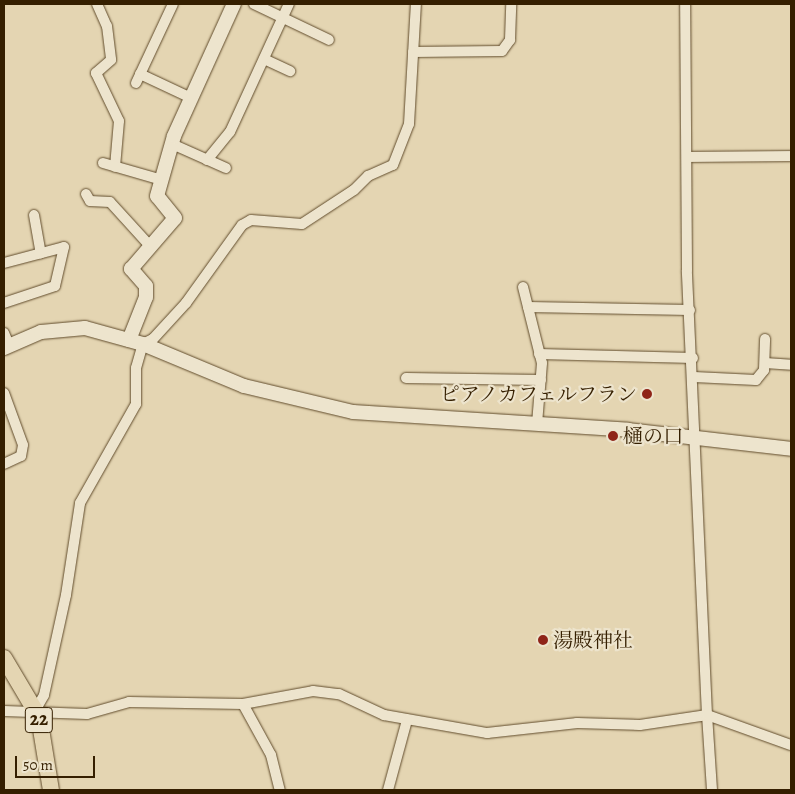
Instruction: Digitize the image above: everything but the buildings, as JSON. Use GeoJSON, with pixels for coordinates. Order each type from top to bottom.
{"type":"FeatureCollection","features":[{"type":"Feature","properties":{"kind":"main road","name":"22"},"geometry":{"type":"LineString","coordinates":[[4,658],[36,709],[47,747],[51,790]]}},
{"type":"Feature","properties":{"kind":"street"},"geometry":{"type":"LineString","coordinates":[[173,4],[138,79],[191,98]]}},
{"type":"Feature","properties":{"kind":"street"},"geometry":{"type":"LineString","coordinates":[[36,709],[44,695],[66,595],[80,502],[136,404],[136,342],[146,297],[146,286],[131,269],[175,218],[157,196],[172,144],[234,4]]}},
{"type":"Feature","properties":{"kind":"street"},"geometry":{"type":"LineString","coordinates":[[254,4],[329,40]]}},
{"type":"Feature","properties":{"kind":"street"},"geometry":{"type":"LineString","coordinates":[[207,160],[230,132],[289,4]]}},
{"type":"Feature","properties":{"kind":"street"},"geometry":{"type":"LineString","coordinates":[[136,342],[154,339],[186,303],[242,225],[251,220],[302,224],[368,176],[393,165],[409,124],[416,4]]}},
{"type":"Feature","properties":{"kind":"street"},"geometry":{"type":"LineString","coordinates":[[413,52],[502,51],[510,40],[511,4]]}},
{"type":"Feature","properties":{"kind":"street"},"geometry":{"type":"LineString","coordinates":[[685,4],[690,310],[697,437],[697,543],[712,790]]}},
{"type":"Feature","properties":{"kind":"street"},"geometry":{"type":"LineString","coordinates":[[102,7],[111,60],[96,73],[119,121],[115,167]]}},
{"type":"Feature","properties":{"kind":"street"},"geometry":{"type":"LineString","coordinates":[[264,59],[290,71]]}},
{"type":"Feature","properties":{"kind":"street"},"geometry":{"type":"LineString","coordinates":[[172,144],[226,168]]}},
{"type":"Feature","properties":{"kind":"street"},"geometry":{"type":"LineString","coordinates":[[689,157],[791,156]]}},
{"type":"Feature","properties":{"kind":"street"},"geometry":{"type":"LineString","coordinates":[[103,164],[162,180]]}},
{"type":"Feature","properties":{"kind":"street"},"geometry":{"type":"LineString","coordinates":[[86,194],[90,200],[110,202],[150,246]]}},
{"type":"Feature","properties":{"kind":"street"},"geometry":{"type":"LineString","coordinates":[[34,215],[41,253]]}},
{"type":"Feature","properties":{"kind":"street"},"geometry":{"type":"LineString","coordinates":[[4,263],[64,247],[55,286],[4,303]]}},
{"type":"Feature","properties":{"kind":"street"},"geometry":{"type":"LineString","coordinates":[[523,287],[540,354],[541,380],[537,424]]}},
{"type":"Feature","properties":{"kind":"street"},"geometry":{"type":"LineString","coordinates":[[528,306],[690,310]]}},
{"type":"Feature","properties":{"kind":"street"},"geometry":{"type":"LineString","coordinates":[[6,342],[63,328],[85,328],[136,342],[244,386],[353,412],[697,437],[791,449]]}},
{"type":"Feature","properties":{"kind":"street"},"geometry":{"type":"LineString","coordinates":[[694,377],[756,380],[765,363],[765,339]]}},
{"type":"Feature","properties":{"kind":"street"},"geometry":{"type":"LineString","coordinates":[[540,354],[693,358]]}},
{"type":"Feature","properties":{"kind":"street"},"geometry":{"type":"LineString","coordinates":[[765,363],[791,365]]}},
{"type":"Feature","properties":{"kind":"street"},"geometry":{"type":"LineString","coordinates":[[406,378],[541,380]]}},
{"type":"Feature","properties":{"kind":"street"},"geometry":{"type":"LineString","coordinates":[[4,396],[23,445],[21,456],[4,464]]}},
{"type":"Feature","properties":{"kind":"street"},"geometry":{"type":"LineString","coordinates":[[4,711],[36,709],[53,715],[87,714],[129,702],[244,704],[296,692],[328,691],[407,720],[464,732],[508,733],[577,723],[640,725],[707,715],[791,745]]}},
{"type":"Feature","properties":{"kind":"street"},"geometry":{"type":"LineString","coordinates":[[244,704],[271,754],[280,790]]}},
{"type":"Feature","properties":{"kind":"street"},"geometry":{"type":"LineString","coordinates":[[388,790],[407,720]]}},
{"type":"Feature","properties":{"kind":"place","name":"ピアノカフェルフラン"},"geometry":{"type":"Point","coordinates":[647,394]}},
{"type":"Feature","properties":{"kind":"place","name":"樋の口"},"geometry":{"type":"Point","coordinates":[613,436]}},
{"type":"Feature","properties":{"kind":"place","name":"湯殿神社"},"geometry":{"type":"Point","coordinates":[543,640]}}]}
